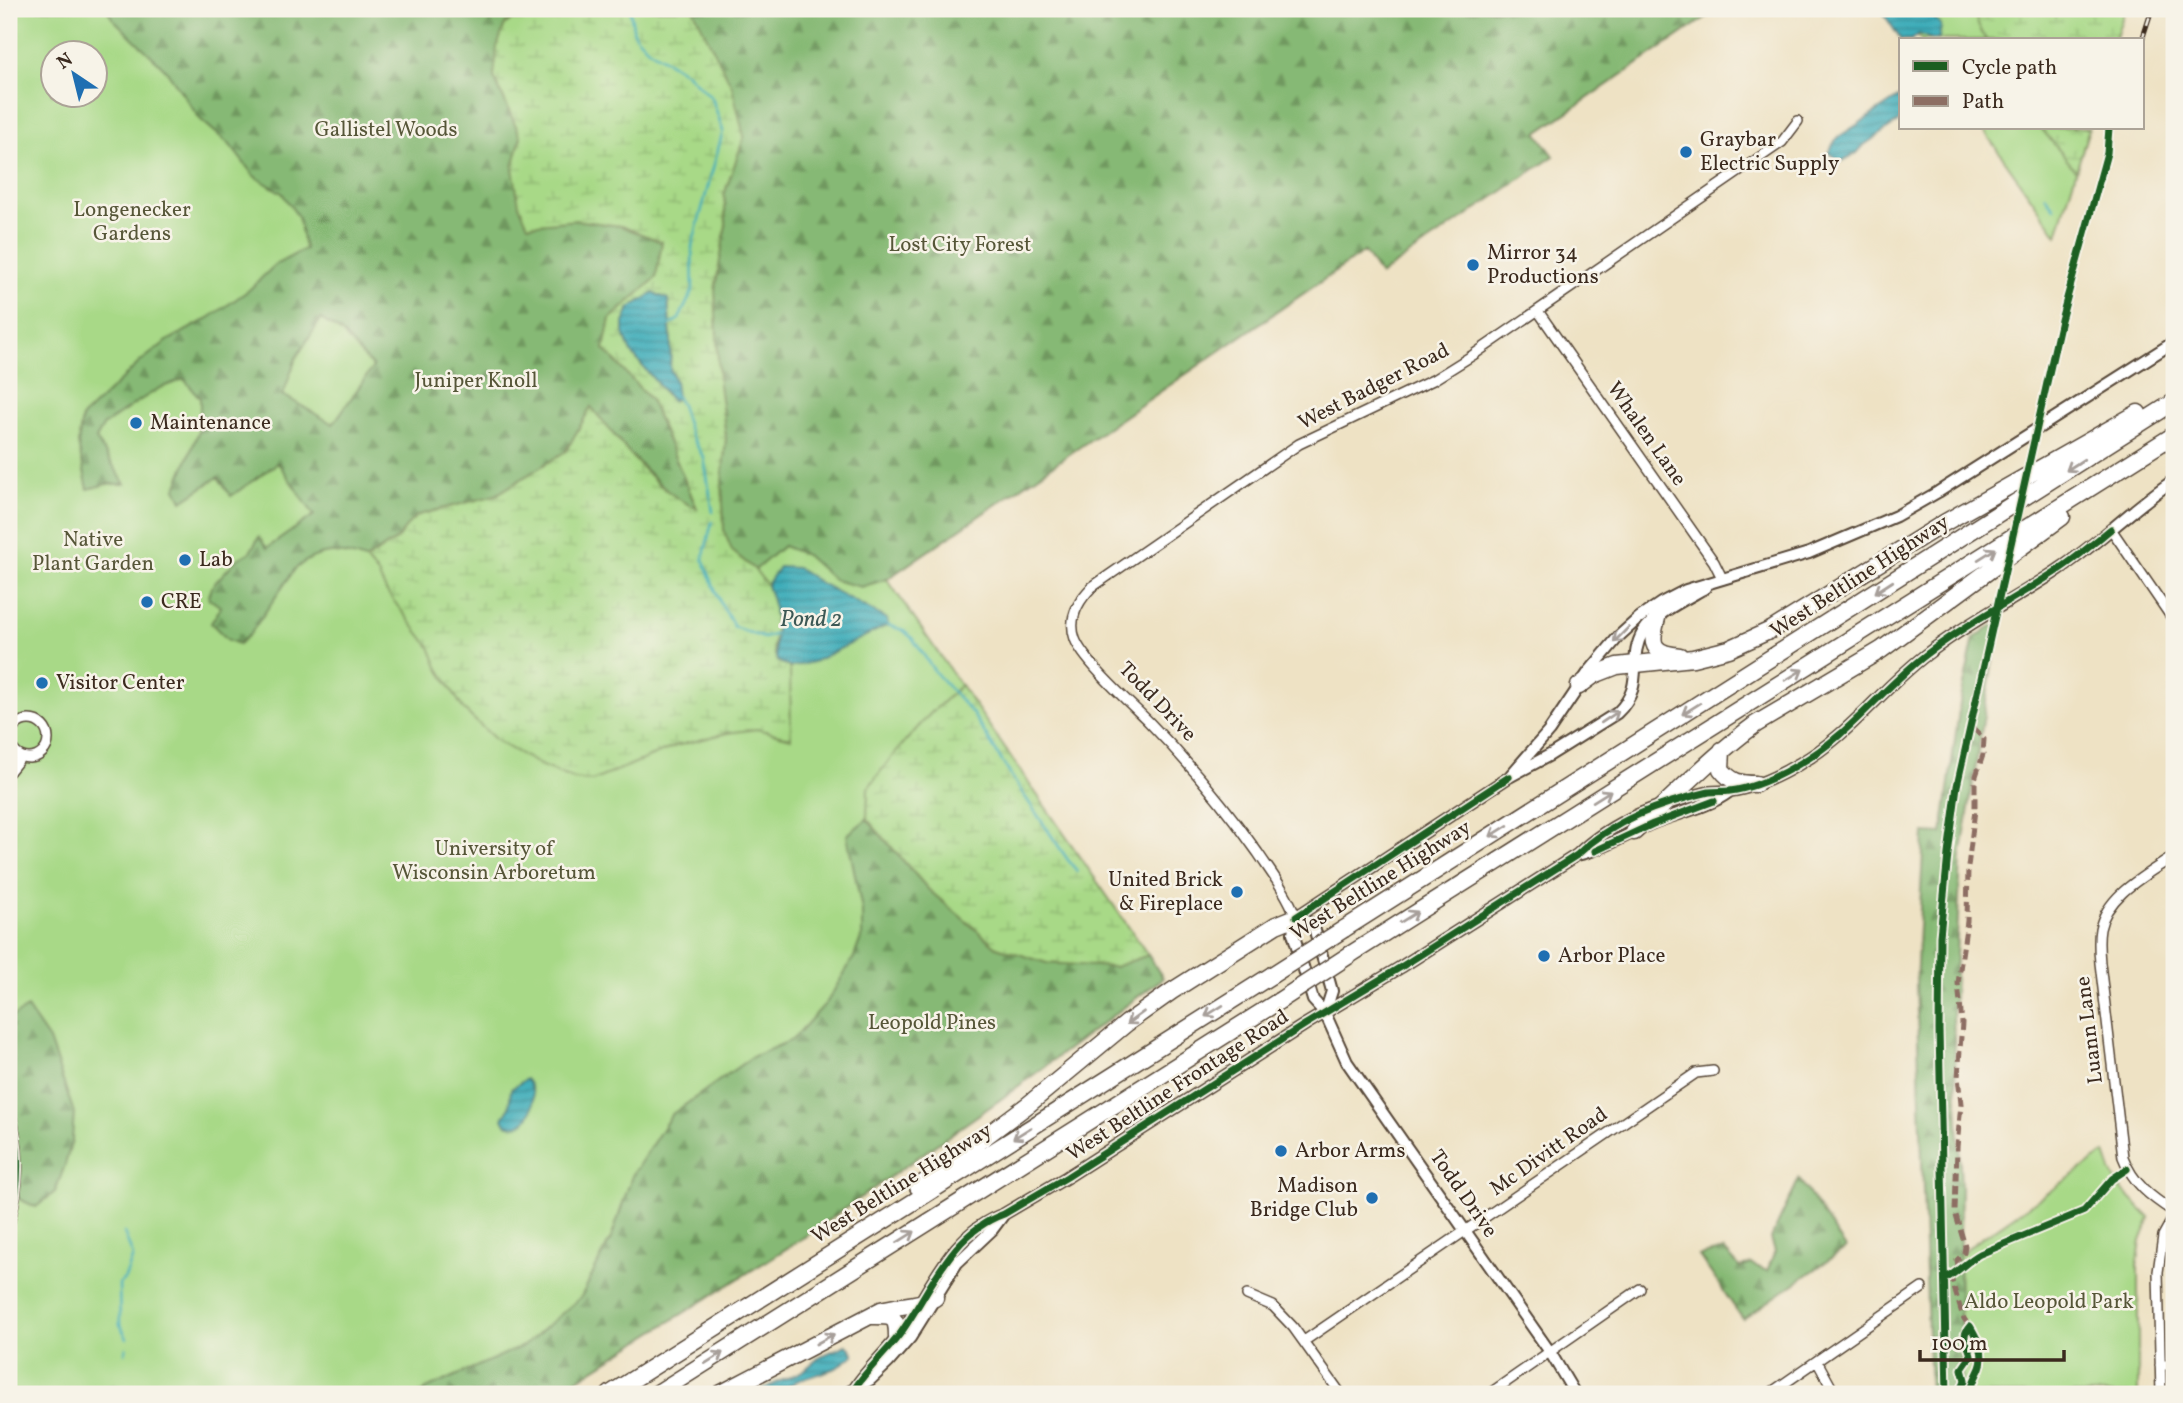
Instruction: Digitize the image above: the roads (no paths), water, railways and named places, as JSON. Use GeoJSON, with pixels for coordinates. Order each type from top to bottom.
{"type":"FeatureCollection","features":[{"type":"Feature","properties":{"kind":"highway"},"geometry":{"type":"LineString","coordinates":[[1579,686],[1605,669],[1693,658],[1729,649],[1771,630],[1944,523],[2174,393]]}},
{"type":"Feature","properties":{"kind":"highway","name":"West Beltline Highway"},"geometry":{"type":"LineString","coordinates":[[610,1394],[2174,402]]}},
{"type":"Feature","properties":{"kind":"highway"},"geometry":{"type":"LineString","coordinates":[[1634,832],[1722,750],[1756,724],[1881,650],[2174,435]]}},
{"type":"Feature","properties":{"kind":"highway"},"geometry":{"type":"LineString","coordinates":[[656,1394],[2174,435]]}},
{"type":"Feature","properties":{"kind":"highway"},"geometry":{"type":"LineString","coordinates":[[1657,618],[1652,636],[1659,652],[1693,658]]}},
{"type":"Feature","properties":{"kind":"highway"},"geometry":{"type":"LineString","coordinates":[[1722,750],[1721,769],[1729,778],[1742,784],[1756,784]]}},
{"type":"Feature","properties":{"kind":"highway"},"geometry":{"type":"LineString","coordinates":[[809,1268],[1011,1118],[1128,1023],[1187,981],[1276,925],[1296,917]]}},
{"type":"Feature","properties":{"kind":"highway"},"geometry":{"type":"LineString","coordinates":[[720,1394],[881,1310],[898,1305],[919,1304],[935,1298]]}},
{"type":"Feature","properties":{"kind":"highway"},"geometry":{"type":"LineString","coordinates":[[869,1316],[890,1316],[897,1324],[897,1337]]}},
{"type":"Feature","properties":{"kind":"street","name":"West Badger Road"},"geometry":{"type":"LineString","coordinates":[[1073,615],[1080,598],[1092,587],[1299,444],[1433,380],[1538,311],[1782,142],[1798,121]]}},
{"type":"Feature","properties":{"kind":"street","name":"Whalen Lane"},"geometry":{"type":"LineString","coordinates":[[1538,311],[1714,562],[1722,578]]}},
{"type":"Feature","properties":{"kind":"street"},"geometry":{"type":"LineString","coordinates":[[1509,776],[1549,731],[1579,686],[1619,636],[1661,603],[1686,590],[1722,578],[1809,554],[1896,516],[2174,342]]}},
{"type":"Feature","properties":{"kind":"street","name":"West Beltline Frontage Road"},"geometry":{"type":"LineString","coordinates":[[855,1388],[897,1337],[943,1265],[961,1243],[991,1219],[1086,1166],[1325,1013],[1401,968],[1577,855],[1590,842],[1611,829],[1667,803],[1756,784],[1783,773],[1822,750],[1845,732],[1927,654],[2063,567],[2174,480]]}},
{"type":"Feature","properties":{"kind":"street"},"geometry":{"type":"LineString","coordinates":[[2111,529],[2174,621]]}},
{"type":"Feature","properties":{"kind":"street"},"geometry":{"type":"LineString","coordinates":[[1296,917],[1509,776],[1550,755],[1617,713],[1633,693],[1637,646],[1644,631],[1657,618],[1722,578]]}},
{"type":"Feature","properties":{"kind":"street","name":"Todd Drive"},"geometry":{"type":"LineString","coordinates":[[1073,615],[1076,642],[1217,796],[1285,893],[1296,917],[1293,933],[1312,1000],[1325,1013],[1347,1062],[1550,1352],[1574,1394]]}},
{"type":"Feature","properties":{"kind":"street"},"geometry":{"type":"LineString","coordinates":[[23,721],[36,722],[45,730],[47,742],[43,752],[33,758],[21,757],[10,745],[10,733],[23,721]]}},
{"type":"Feature","properties":{"kind":"street"},"geometry":{"type":"LineString","coordinates":[[9,772],[21,757]]}},
{"type":"Feature","properties":{"kind":"street","name":"West Beltline Frontage Road"},"geometry":{"type":"LineString","coordinates":[[1577,855],[1595,851],[1634,832],[1719,799],[1728,792]]}},
{"type":"Feature","properties":{"kind":"street","name":"Luann Lane"},"geometry":{"type":"LineString","coordinates":[[2174,856],[2120,894],[2104,918],[2099,940],[2099,963],[2123,1157],[2135,1181],[2147,1194],[2174,1214]]}},
{"type":"Feature","properties":{"kind":"street","name":"Todd Drive"},"geometry":{"type":"LineString","coordinates":[[1296,917],[1313,925],[1332,991],[1325,1013]]}},
{"type":"Feature","properties":{"kind":"street","name":"Mc Divitt Road"},"geometry":{"type":"LineString","coordinates":[[1304,1341],[1696,1073],[1713,1071]]}},
{"type":"Feature","properties":{"kind":"street"},"geometry":{"type":"LineString","coordinates":[[9,1111],[18,1161],[17,1183],[9,1223]]}},
{"type":"Feature","properties":{"kind":"street","name":"West Beltline Frontage Road"},"geometry":{"type":"LineString","coordinates":[[845,1394],[870,1380],[889,1362],[910,1338],[957,1264],[992,1230],[1004,1214]]}},
{"type":"Feature","properties":{"kind":"street"},"geometry":{"type":"LineString","coordinates":[[2161,1394],[2158,1272],[2163,1236],[2174,1214]]}},
{"type":"Feature","properties":{"kind":"street"},"geometry":{"type":"LineString","coordinates":[[1769,1394],[1922,1288]]}},
{"type":"Feature","properties":{"kind":"street"},"geometry":{"type":"LineString","coordinates":[[1489,1394],[1640,1289]]}},
{"type":"Feature","properties":{"kind":"street"},"geometry":{"type":"LineString","coordinates":[[1247,1295],[1273,1306],[1304,1341],[1341,1394]]}},
{"type":"Feature","properties":{"kind":"street"},"geometry":{"type":"LineString","coordinates":[[1817,1361],[1835,1394]]}},
{"type":"Feature","properties":{"kind":"street"},"geometry":{"type":"LineString","coordinates":[[2160,1365],[2174,1365]]}},
{"type":"Feature","properties":{"kind":"water"},"geometry":{"type":"Polygon","coordinates":[[[1929,9],[1941,27],[1939,38],[1919,34],[1914,38],[1900,38],[1882,11],[1929,9]]]}},
{"type":"Feature","properties":{"kind":"water"},"geometry":{"type":"Polygon","coordinates":[[[1899,97],[1899,121],[1842,161],[1828,153],[1837,138],[1899,97]]]}},
{"type":"Feature","properties":{"kind":"water"},"geometry":{"type":"Polygon","coordinates":[[[653,293],[668,299],[670,369],[677,397],[672,401],[630,351],[624,333],[624,323],[630,308],[653,293]]]}},
{"type":"Feature","properties":{"kind":"water","name":"Pond 2"},"geometry":{"type":"Polygon","coordinates":[[[779,567],[797,568],[887,619],[888,625],[813,662],[790,667],[777,661],[776,619],[767,585],[779,567]]]}},
{"type":"Feature","properties":{"kind":"water"},"geometry":{"type":"Polygon","coordinates":[[[526,1079],[533,1094],[531,1111],[522,1123],[515,1126],[506,1124],[503,1118],[509,1108],[511,1089],[526,1079]]]}},
{"type":"Feature","properties":{"kind":"water"},"geometry":{"type":"Polygon","coordinates":[[[846,1345],[854,1355],[836,1368],[799,1380],[774,1394],[758,1394],[759,1391],[803,1371],[821,1356],[846,1345]]]}},
{"type":"Feature","properties":{"kind":"water"},"geometry":{"type":"Polygon","coordinates":[[[112,1386],[128,1389],[135,1394],[86,1394],[112,1386]]]}},
{"type":"Feature","properties":{"kind":"waterway"},"geometry":{"type":"LineString","coordinates":[[630,9],[634,34],[648,49],[686,73],[712,98],[723,131],[692,246],[693,290],[679,319],[670,325]]}},
{"type":"Feature","properties":{"kind":"waterway"},"geometry":{"type":"LineString","coordinates":[[2045,195],[2054,208]]}},
{"type":"Feature","properties":{"kind":"waterway"},"geometry":{"type":"LineString","coordinates":[[676,396],[690,434],[704,458],[713,512]]}},
{"type":"Feature","properties":{"kind":"waterway"},"geometry":{"type":"LineString","coordinates":[[712,522],[703,559],[720,602],[734,627],[764,638],[776,634]]}},
{"type":"Feature","properties":{"kind":"waterway"},"geometry":{"type":"LineString","coordinates":[[887,625],[903,630],[913,639],[935,672],[972,713],[1015,782],[1077,871]]}},
{"type":"Feature","properties":{"kind":"waterway"},"geometry":{"type":"LineString","coordinates":[[124,1233],[133,1256],[125,1278],[119,1284],[120,1325],[127,1338]]}},
{"type":"Feature","properties":{"kind":"waterway"},"geometry":{"type":"LineString","coordinates":[[125,1353],[126,1348]]}},
{"type":"Feature","properties":{"kind":"railway"},"geometry":{"type":"LineString","coordinates":[[2143,38],[2152,9]]}},
{"type":"Feature","properties":{"kind":"place","name":"Graybar Electric Supply"},"geometry":{"type":"Point","coordinates":[1686,152]}},
{"type":"Feature","properties":{"kind":"place","name":"Mirror 34 Productions"},"geometry":{"type":"Point","coordinates":[1473,265]}},
{"type":"Feature","properties":{"kind":"place","name":"Maintenance"},"geometry":{"type":"Point","coordinates":[136,423]}},
{"type":"Feature","properties":{"kind":"place","name":"Lab"},"geometry":{"type":"Point","coordinates":[185,560]}},
{"type":"Feature","properties":{"kind":"place","name":"CRE"},"geometry":{"type":"Point","coordinates":[147,602]}},
{"type":"Feature","properties":{"kind":"place","name":"Visitor Center"},"geometry":{"type":"Point","coordinates":[42,683]}},
{"type":"Feature","properties":{"kind":"place","name":"United Brick & Fireplace"},"geometry":{"type":"Point","coordinates":[1237,892]}},
{"type":"Feature","properties":{"kind":"place","name":"Arbor Place"},"geometry":{"type":"Point","coordinates":[1544,956]}},
{"type":"Feature","properties":{"kind":"place","name":"Arbor Arms"},"geometry":{"type":"Point","coordinates":[1281,1151]}},
{"type":"Feature","properties":{"kind":"place","name":"Madison Bridge Club"},"geometry":{"type":"Point","coordinates":[1372,1198]}},
{"type":"Feature","properties":{"kind":"park label","name":"Gallistel Woods"},"geometry":{"type":"Point","coordinates":[386,130]}},
{"type":"Feature","properties":{"kind":"park label","name":"Longenecker Gardens"},"geometry":{"type":"Point","coordinates":[132,222]}},
{"type":"Feature","properties":{"kind":"park label","name":"Lost City Forest"},"geometry":{"type":"Point","coordinates":[960,245]}},
{"type":"Feature","properties":{"kind":"park label","name":"Juniper Knoll"},"geometry":{"type":"Point","coordinates":[476,381]}},
{"type":"Feature","properties":{"kind":"park label","name":"Native Plant Garden"},"geometry":{"type":"Point","coordinates":[93,552]}},
{"type":"Feature","properties":{"kind":"park label","name":"University of Wisconsin Arboretum"},"geometry":{"type":"Point","coordinates":[494,861]}},
{"type":"Feature","properties":{"kind":"park label","name":"Leopold Pines"},"geometry":{"type":"Point","coordinates":[932,1023]}},
{"type":"Feature","properties":{"kind":"park label","name":"Aldo Leopold Park"},"geometry":{"type":"Point","coordinates":[2049,1302]}}]}
